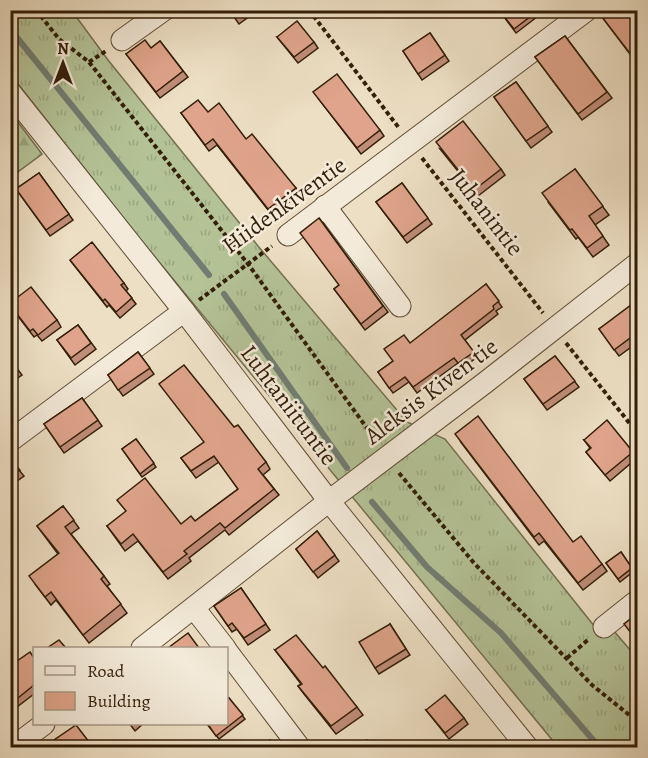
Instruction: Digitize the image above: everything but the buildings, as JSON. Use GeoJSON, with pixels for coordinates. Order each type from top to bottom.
{"type":"FeatureCollection","features":[{"type":"Feature","properties":{"kind":"street"},"geometry":{"type":"LineString","coordinates":[[122,40],[164,10]]}},
{"type":"Feature","properties":{"kind":"street","name":"Hiidenkiventie"},"geometry":{"type":"LineString","coordinates":[[288,235],[587,10]]}},
{"type":"Feature","properties":{"kind":"street","name":"Luhtaniituntie"},"geometry":{"type":"LineString","coordinates":[[10,92],[184,311],[329,501],[528,747]]}},
{"type":"Feature","properties":{"kind":"street"},"geometry":{"type":"LineString","coordinates":[[326,206],[400,306]]}},
{"type":"Feature","properties":{"kind":"street","name":"Aleksis Kiven tie"},"geometry":{"type":"LineString","coordinates":[[143,647],[638,263]]}},
{"type":"Feature","properties":{"kind":"street"},"geometry":{"type":"LineString","coordinates":[[10,441],[184,311]]}},
{"type":"Feature","properties":{"kind":"street"},"geometry":{"type":"LineString","coordinates":[[604,627],[638,600]]}},
{"type":"Feature","properties":{"kind":"street"},"geometry":{"type":"LineString","coordinates":[[194,608],[224,647]]}},
{"type":"Feature","properties":{"kind":"street"},"geometry":{"type":"LineString","coordinates":[[228,652],[300,747]]}},
{"type":"Feature","properties":{"kind":"street"},"geometry":{"type":"LineString","coordinates":[[12,747],[41,725]]}},
{"type":"Feature","properties":{"kind":"path"},"geometry":{"type":"LineString","coordinates":[[36,10],[59,39],[89,62],[248,264],[387,457],[474,563],[592,685],[638,722]]}},
{"type":"Feature","properties":{"kind":"path","name":"Juhanintie"},"geometry":{"type":"LineString","coordinates":[[309,10],[638,434]]}},
{"type":"Feature","properties":{"kind":"path","name":"Hiidenkiventie"},"geometry":{"type":"LineString","coordinates":[[184,311],[288,235]]}},
{"type":"Feature","properties":{"kind":"path"},"geometry":{"type":"LineString","coordinates":[[567,658],[604,627]]}},
{"type":"Feature","properties":{"kind":"green space"},"geometry":{"type":"Polygon","coordinates":[[[11,11],[72,11],[108,60],[258,246],[407,422],[445,439],[595,627],[613,630],[637,658],[637,747],[558,747],[141,240],[11,75],[11,11]]]}},
{"type":"Feature","properties":{"kind":"green space"},"geometry":{"type":"Polygon","coordinates":[[[11,113],[42,154],[10,177],[11,113]]]}},
{"type":"Feature","properties":{"kind":"waterway"},"geometry":{"type":"LineString","coordinates":[[10,29],[209,275]]}},
{"type":"Feature","properties":{"kind":"waterway"},"geometry":{"type":"LineString","coordinates":[[224,294],[347,468]]}},
{"type":"Feature","properties":{"kind":"waterway"},"geometry":{"type":"LineString","coordinates":[[372,502],[427,567],[501,633],[600,748]]}}]}
